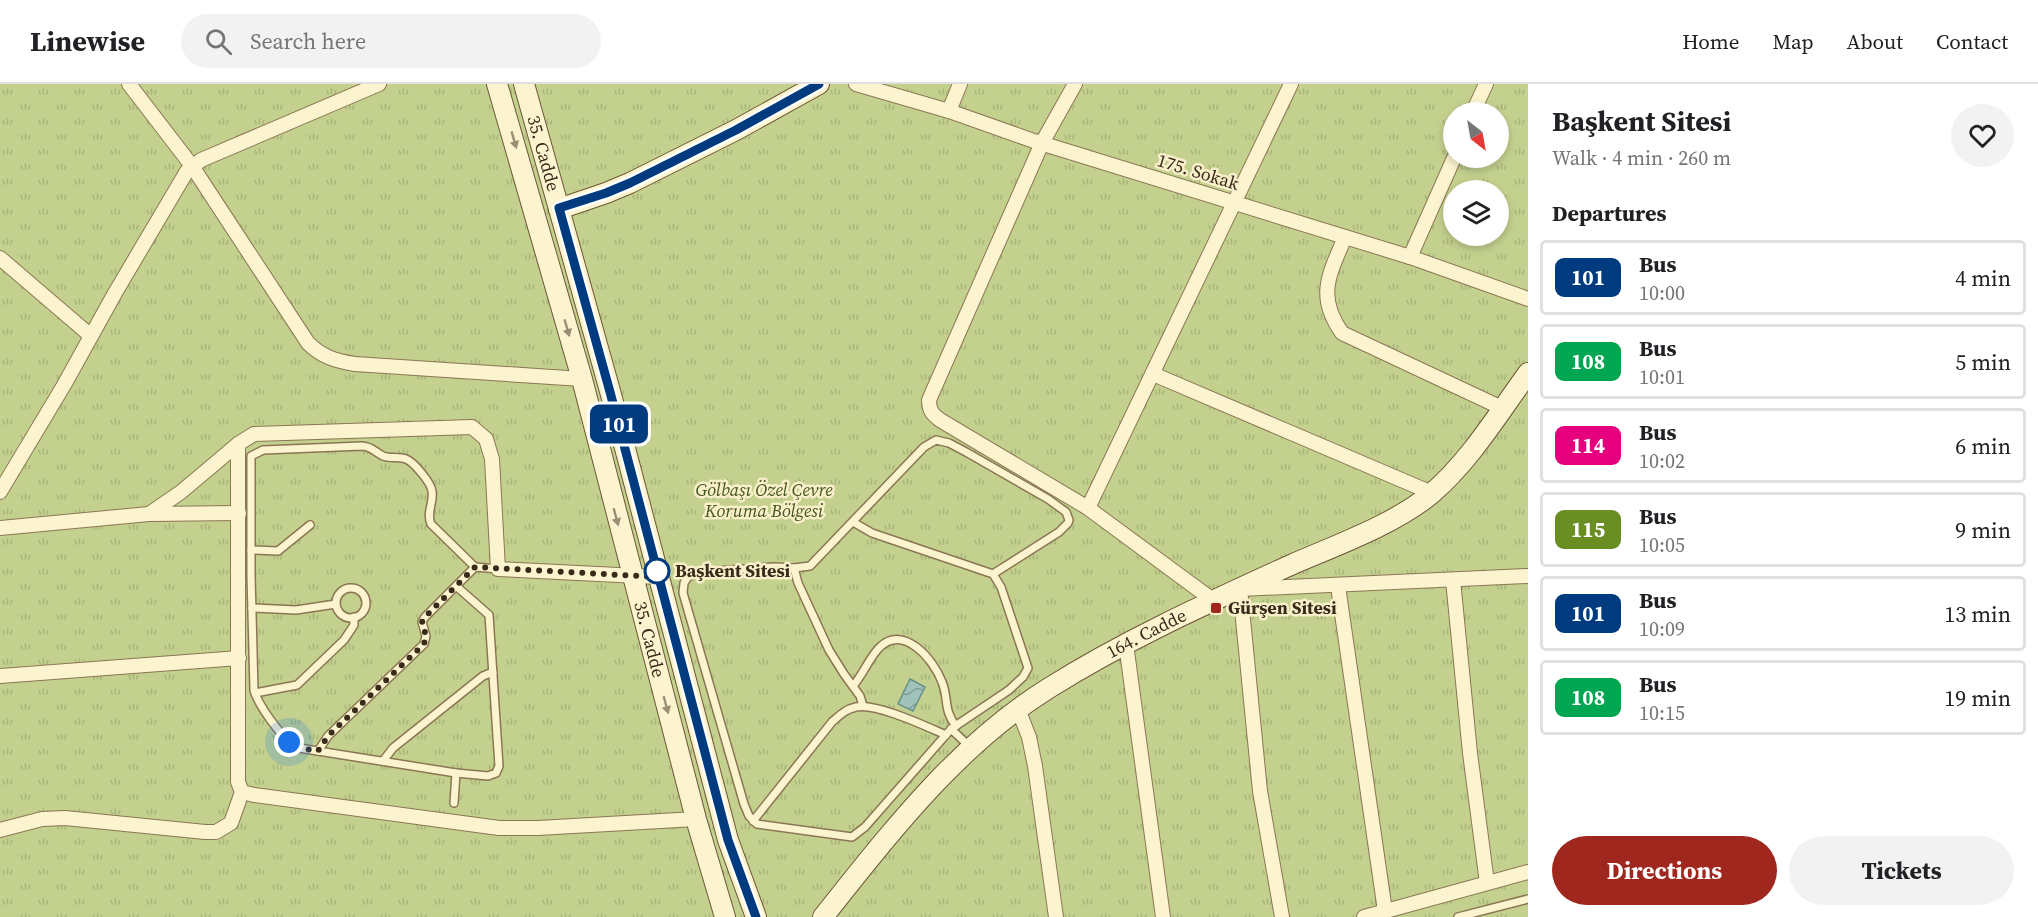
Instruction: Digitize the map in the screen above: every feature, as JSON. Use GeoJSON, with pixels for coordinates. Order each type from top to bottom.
{"type":"FeatureCollection","features":[{"type":"Feature","properties":{"kind":"street"},"geometry":{"type":"LineString","coordinates":[[129,84],[192,166],[308,343],[324,356],[355,364],[582,379]]}},
{"type":"Feature","properties":{"kind":"street"},"geometry":{"type":"LineString","coordinates":[[0,492],[175,189],[192,166],[380,84]]}},
{"type":"Feature","properties":{"kind":"street","name":"35. Cadde"},"geometry":{"type":"LineString","coordinates":[[497,84],[582,379],[696,819],[725,917]]}},
{"type":"Feature","properties":{"kind":"street","name":"35. Cadde"},"geometry":{"type":"LineString","coordinates":[[524,84],[610,392],[728,840],[756,917]]}},
{"type":"Feature","properties":{"kind":"street","name":"175. Sokak"},"geometry":{"type":"LineString","coordinates":[[856,84],[950,111],[1042,143],[1410,257],[1528,299]]}},
{"type":"Feature","properties":{"kind":"street"},"geometry":{"type":"LineString","coordinates":[[950,111],[960,84]]}},
{"type":"Feature","properties":{"kind":"street"},"geometry":{"type":"LineString","coordinates":[[1075,84],[1042,143],[928,400],[929,407],[939,420],[1088,508],[1214,601]]}},
{"type":"Feature","properties":{"kind":"street"},"geometry":{"type":"LineString","coordinates":[[1088,508],[1290,84]]}},
{"type":"Feature","properties":{"kind":"street"},"geometry":{"type":"LineString","coordinates":[[1478,102],[1486,84]]}},
{"type":"Feature","properties":{"kind":"street"},"geometry":{"type":"LineString","coordinates":[[559,208],[630,183],[736,130],[813,86]]}},
{"type":"Feature","properties":{"kind":"street"},"geometry":{"type":"LineString","coordinates":[[1410,257],[1450,168]]}},
{"type":"Feature","properties":{"kind":"street"},"geometry":{"type":"LineString","coordinates":[[1345,237],[1328,285],[1328,309],[1342,333],[1502,408]]}},
{"type":"Feature","properties":{"kind":"street"},"geometry":{"type":"LineString","coordinates":[[0,258],[91,336]]}},
{"type":"Feature","properties":{"kind":"street","name":"164. Cadde"},"geometry":{"type":"LineString","coordinates":[[823,917],[905,815],[970,748],[1018,709],[1048,688],[1126,644],[1406,511],[1432,493],[1450,475],[1528,373]]}},
{"type":"Feature","properties":{"kind":"street"},"geometry":{"type":"LineString","coordinates":[[1152,374],[1432,493]]}},
{"type":"Feature","properties":{"kind":"street"},"geometry":{"type":"LineString","coordinates":[[149,514],[181,492],[238,444],[254,434],[472,427],[486,439],[492,459],[498,569],[658,577]]}},
{"type":"Feature","properties":{"kind":"street"},"geometry":{"type":"LineString","coordinates":[[0,830],[42,819],[65,818],[205,832],[224,829],[231,823],[242,792],[238,782],[238,444]]}},
{"type":"Feature","properties":{"kind":"street"},"geometry":{"type":"LineString","coordinates":[[0,528],[149,514],[239,513]]}},
{"type":"Feature","properties":{"kind":"street"},"geometry":{"type":"LineString","coordinates":[[1282,917],[1260,791],[1239,589],[1528,576]]}},
{"type":"Feature","properties":{"kind":"street"},"geometry":{"type":"LineString","coordinates":[[1453,580],[1470,753],[1487,884]]}},
{"type":"Feature","properties":{"kind":"street"},"geometry":{"type":"LineString","coordinates":[[1338,586],[1385,911]]}},
{"type":"Feature","properties":{"kind":"street"},"geometry":{"type":"LineString","coordinates":[[1126,644],[1163,917]]}},
{"type":"Feature","properties":{"kind":"street"},"geometry":{"type":"LineString","coordinates":[[0,676],[239,658]]}},
{"type":"Feature","properties":{"kind":"street"},"geometry":{"type":"LineString","coordinates":[[1018,709],[1029,737],[1035,766],[1056,917]]}},
{"type":"Feature","properties":{"kind":"street"},"geometry":{"type":"LineString","coordinates":[[242,792],[499,828],[696,819]]}},
{"type":"Feature","properties":{"kind":"street"},"geometry":{"type":"LineString","coordinates":[[1364,917],[1528,872]]}},
{"type":"Feature","properties":{"kind":"lane"},"geometry":{"type":"LineString","coordinates":[[853,522],[872,533],[993,574],[1001,586],[1028,668],[1023,677],[1009,690],[951,730],[870,822],[852,837],[764,826],[748,816],[744,804],[683,588],[688,577],[700,572],[810,566],[924,447],[936,440],[949,443],[1048,499],[1066,512],[1069,520],[1059,532],[993,574]]}},
{"type":"Feature","properties":{"kind":"lane"},"geometry":{"type":"LineString","coordinates":[[456,586],[488,613],[498,770],[496,773],[488,776],[456,773],[298,748],[289,742],[265,711],[255,693],[252,680],[250,460],[254,453],[263,450],[368,446],[384,457],[409,460],[432,490],[429,516],[431,524],[475,567],[498,569]]}},
{"type":"Feature","properties":{"kind":"lane"},"geometry":{"type":"LineString","coordinates":[[251,550],[278,551],[310,525]]}},
{"type":"Feature","properties":{"kind":"lane"},"geometry":{"type":"LineString","coordinates":[[318,751],[328,736],[424,644],[426,636],[422,622],[425,617],[475,567]]}},
{"type":"Feature","properties":{"kind":"lane"},"geometry":{"type":"LineString","coordinates":[[794,568],[829,650],[860,696],[863,706]]}},
{"type":"Feature","properties":{"kind":"lane"},"geometry":{"type":"LineString","coordinates":[[352,587],[363,593],[366,605],[359,615],[354,617],[342,614],[336,603],[340,592],[352,587]]}},
{"type":"Feature","properties":{"kind":"lane"},"geometry":{"type":"LineString","coordinates":[[252,608],[296,610],[336,603]]}},
{"type":"Feature","properties":{"kind":"lane"},"geometry":{"type":"LineString","coordinates":[[255,693],[297,685],[344,640],[354,625],[354,617]]}},
{"type":"Feature","properties":{"kind":"lane"},"geometry":{"type":"LineString","coordinates":[[853,686],[878,648],[892,640],[908,641],[930,661],[938,672],[945,688],[951,730]]}},
{"type":"Feature","properties":{"kind":"lane"},"geometry":{"type":"LineString","coordinates":[[383,761],[393,748],[483,676],[493,672]]}},
{"type":"Feature","properties":{"kind":"lane"},"geometry":{"type":"LineString","coordinates":[[753,821],[832,722],[848,709],[872,707],[951,730],[970,748]]}},
{"type":"Feature","properties":{"kind":"lane"},"geometry":{"type":"LineString","coordinates":[[454,803],[456,773]]}},
{"type":"Feature","properties":{"kind":"lane"},"geometry":{"type":"LineString","coordinates":[[1458,917],[1528,899]]}},
{"type":"Feature","properties":{"kind":"green space","name":"Gölbaşı Özel Çevre Koruma Bölgesi"},"geometry":{"type":"Polygon","coordinates":[[[0,84],[1528,84],[1528,917],[0,917],[0,84]]]}},
{"type":"Feature","properties":{"kind":"water"},"geometry":{"type":"Polygon","coordinates":[[[910,679],[925,687],[913,711],[898,704],[910,679]]]}},
{"type":"Feature","properties":{"kind":"bus line","name":"101"},"geometry":{"type":"LineString","coordinates":[[756,917],[728,840],[559,208],[630,183],[736,130],[819,84]]}},
{"type":"Feature","properties":{"kind":"place","name":"Başkent Sitesi"},"geometry":{"type":"Point","coordinates":[657,571]}},
{"type":"Feature","properties":{"kind":"place","name":"Gürşen Sitesi"},"geometry":{"type":"Point","coordinates":[1216,608]}},
{"type":"Feature","properties":{"kind":"route"},"geometry":{"type":"LineString","coordinates":[[289,742],[298,748],[318,751],[322,742],[424,644],[426,636],[422,622],[425,617],[475,567],[632,577],[658,577],[657,571]]}}]}
